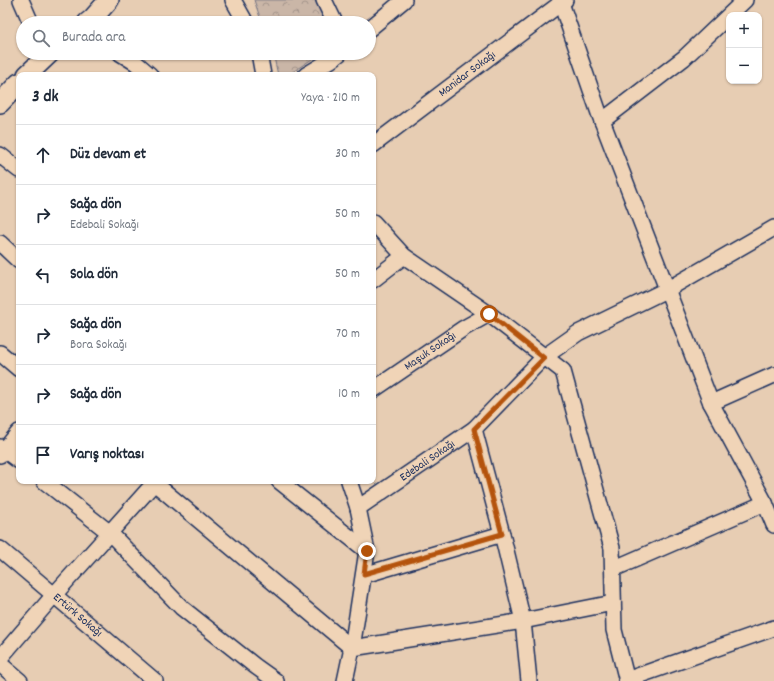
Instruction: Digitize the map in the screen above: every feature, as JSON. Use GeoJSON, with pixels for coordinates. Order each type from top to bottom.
{"type":"FeatureCollection","features":[{"type":"Feature","properties":{"kind":"street"},"geometry":{"type":"LineString","coordinates":[[21,0],[27,16]]}},
{"type":"Feature","properties":{"kind":"street"},"geometry":{"type":"LineString","coordinates":[[233,0],[242,16]]}},
{"type":"Feature","properties":{"kind":"street"},"geometry":{"type":"LineString","coordinates":[[324,0],[332,16]]}},
{"type":"Feature","properties":{"kind":"street"},"geometry":{"type":"LineString","coordinates":[[376,23],[404,0]]}},
{"type":"Feature","properties":{"kind":"street"},"geometry":{"type":"LineString","coordinates":[[602,121],[684,58],[745,0]]}},
{"type":"Feature","properties":{"kind":"street"},"geometry":{"type":"LineString","coordinates":[[94,16],[106,1]]}},
{"type":"Feature","properties":{"kind":"street"},"geometry":{"type":"LineString","coordinates":[[562,1],[602,121],[712,403],[765,503],[774,525]]}},
{"type":"Feature","properties":{"kind":"street","name":"Manidar Sokağı"},"geometry":{"type":"LineString","coordinates":[[376,142],[562,1]]}},
{"type":"Feature","properties":{"kind":"street"},"geometry":{"type":"LineString","coordinates":[[30,72],[41,60]]}},
{"type":"Feature","properties":{"kind":"street"},"geometry":{"type":"LineString","coordinates":[[131,60],[146,72]]}},
{"type":"Feature","properties":{"kind":"street"},"geometry":{"type":"LineString","coordinates":[[260,60],[262,72]]}},
{"type":"Feature","properties":{"kind":"street"},"geometry":{"type":"LineString","coordinates":[[311,72],[331,60]]}},
{"type":"Feature","properties":{"kind":"street"},"geometry":{"type":"LineString","coordinates":[[1,101],[16,86]]}},
{"type":"Feature","properties":{"kind":"street"},"geometry":{"type":"LineString","coordinates":[[0,155],[16,168]]}},
{"type":"Feature","properties":{"kind":"street"},"geometry":{"type":"LineString","coordinates":[[376,225],[404,256],[489,314],[544,358],[563,371],[612,548],[614,630],[626,681],[774,628]]}},
{"type":"Feature","properties":{"kind":"street","name":"Edebali Sokağı"},"geometry":{"type":"LineString","coordinates":[[358,508],[474,429],[544,358],[578,333],[668,289],[774,228]]}},
{"type":"Feature","properties":{"kind":"street"},"geometry":{"type":"LineString","coordinates":[[0,243],[16,258]]}},
{"type":"Feature","properties":{"kind":"street"},"geometry":{"type":"LineString","coordinates":[[376,278],[404,256]]}},
{"type":"Feature","properties":{"kind":"street","name":"Maşuk Sokağı"},"geometry":{"type":"LineString","coordinates":[[376,388],[464,328],[489,314]]}},
{"type":"Feature","properties":{"kind":"street"},"geometry":{"type":"LineString","coordinates":[[0,353],[16,366]]}},
{"type":"Feature","properties":{"kind":"street"},"geometry":{"type":"LineString","coordinates":[[712,403],[774,375]]}},
{"type":"Feature","properties":{"kind":"street"},"geometry":{"type":"LineString","coordinates":[[474,429],[523,621],[530,681]]}},
{"type":"Feature","properties":{"kind":"street"},"geometry":{"type":"LineString","coordinates":[[16,435],[2,451],[16,459]]}},
{"type":"Feature","properties":{"kind":"street"},"geometry":{"type":"LineString","coordinates":[[48,484],[110,533],[182,608],[276,681]]}},
{"type":"Feature","properties":{"kind":"street"},"geometry":{"type":"LineString","coordinates":[[0,658],[152,484]]}},
{"type":"Feature","properties":{"kind":"street"},"geometry":{"type":"LineString","coordinates":[[156,484],[352,648],[523,621],[613,603]]}},
{"type":"Feature","properties":{"kind":"street"},"geometry":{"type":"LineString","coordinates":[[283,484],[367,551]]}},
{"type":"Feature","properties":{"kind":"street"},"geometry":{"type":"LineString","coordinates":[[345,681],[352,648],[367,551],[358,508],[350,484]]}},
{"type":"Feature","properties":{"kind":"street"},"geometry":{"type":"LineString","coordinates":[[612,569],[765,503]]}},
{"type":"Feature","properties":{"kind":"street"},"geometry":{"type":"LineString","coordinates":[[364,574],[502,534]]}},
{"type":"Feature","properties":{"kind":"street","name":"Ertürk Sokağı"},"geometry":{"type":"LineString","coordinates":[[0,549],[155,681]]}},
{"type":"Feature","properties":{"kind":"street"},"geometry":{"type":"LineString","coordinates":[[0,664],[20,681]]}},
{"type":"Feature","properties":{"kind":"green space"},"geometry":{"type":"Polygon","coordinates":[[[254,0],[315,0],[323,16],[260,16],[254,0]]]}},
{"type":"Feature","properties":{"kind":"green space"},"geometry":{"type":"Polygon","coordinates":[[[275,60],[310,60],[292,72],[277,72],[275,60]]]}},
{"type":"Feature","properties":{"kind":"route"},"geometry":{"type":"LineString","coordinates":[[367,551],[364,574],[502,534],[474,429],[544,358],[489,314]]}}]}
